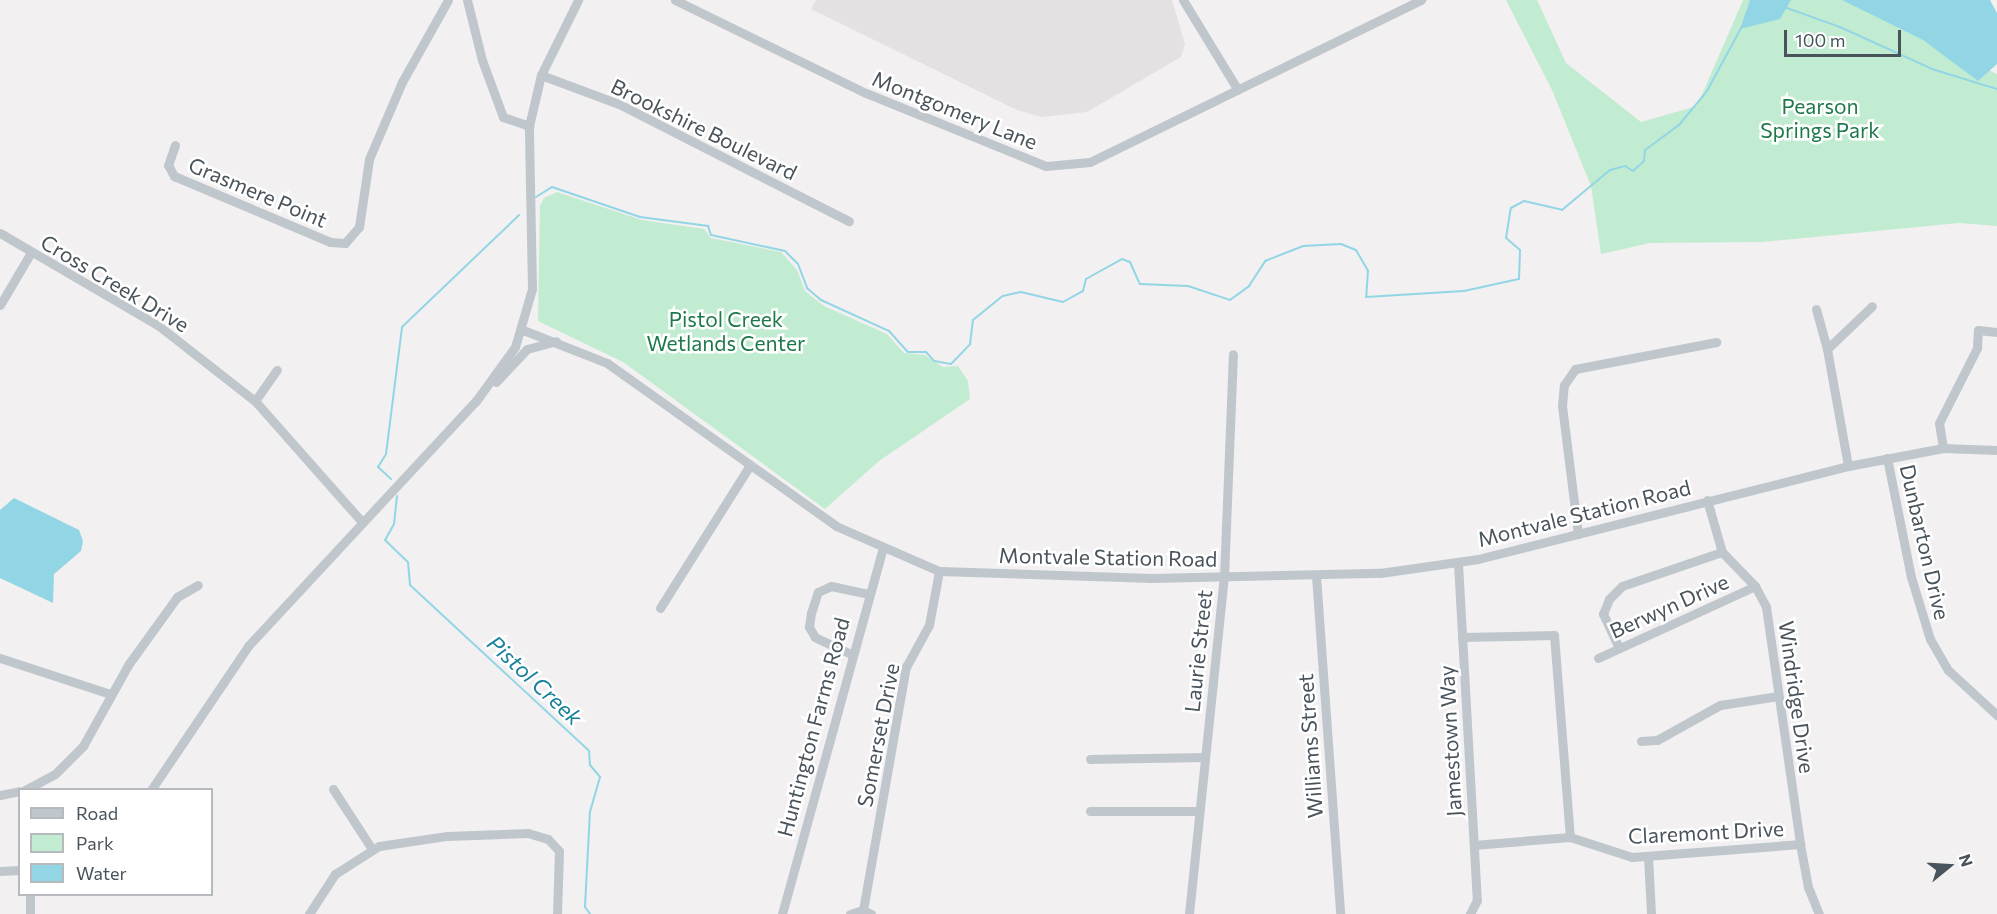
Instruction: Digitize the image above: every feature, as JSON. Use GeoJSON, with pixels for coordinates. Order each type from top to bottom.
{"type":"FeatureCollection","features":[{"type":"Feature","properties":{"kind":"street","name":"Grasmere Point"},"geometry":{"type":"LineString","coordinates":[[175,145],[168,165],[174,176],[330,242],[345,243],[359,227],[369,159],[402,82],[448,0]]}},
{"type":"Feature","properties":{"kind":"street"},"geometry":{"type":"LineString","coordinates":[[467,0],[482,60],[503,117],[529,126]]}},
{"type":"Feature","properties":{"kind":"street"},"geometry":{"type":"LineString","coordinates":[[489,387],[523,330],[532,276],[526,188],[529,126],[541,75],[578,0]]}},
{"type":"Feature","properties":{"kind":"street","name":"Montgomery Lane"},"geometry":{"type":"LineString","coordinates":[[675,0],[866,93],[1046,166],[1090,162],[1420,0]]}},
{"type":"Feature","properties":{"kind":"street"},"geometry":{"type":"LineString","coordinates":[[1183,0],[1238,90]]}},
{"type":"Feature","properties":{"kind":"street","name":"Brookshire Boulevard"},"geometry":{"type":"LineString","coordinates":[[541,75],[619,104],[849,221]]}},
{"type":"Feature","properties":{"kind":"street","name":"Cross Creek Drive"},"geometry":{"type":"LineString","coordinates":[[0,233],[30,254],[159,326],[255,400],[361,521]]}},
{"type":"Feature","properties":{"kind":"street"},"geometry":{"type":"LineString","coordinates":[[0,305],[30,254]]}},
{"type":"Feature","properties":{"kind":"street"},"geometry":{"type":"LineString","coordinates":[[1827,349],[1872,306]]}},
{"type":"Feature","properties":{"kind":"street"},"geometry":{"type":"LineString","coordinates":[[1816,309],[1827,349],[1848,466]]}},
{"type":"Feature","properties":{"kind":"street","name":"Montvale Station Road"},"geometry":{"type":"LineString","coordinates":[[523,330],[557,341],[642,383],[750,465],[836,525],[882,550],[939,571],[1224,577],[1316,576],[1458,564],[1848,466],[1943,448],[1997,450]]}},
{"type":"Feature","properties":{"kind":"street"},"geometry":{"type":"LineString","coordinates":[[1943,448],[1939,423],[1977,348],[1978,330],[1997,332]]}},
{"type":"Feature","properties":{"kind":"street"},"geometry":{"type":"LineString","coordinates":[[152,788],[248,645],[361,521],[489,387],[510,372],[527,349],[557,341]]}},
{"type":"Feature","properties":{"kind":"street"},"geometry":{"type":"LineString","coordinates":[[1578,534],[1562,406],[1564,385],[1575,369],[1716,342]]}},
{"type":"Feature","properties":{"kind":"street","name":"Laurie Street"},"geometry":{"type":"LineString","coordinates":[[1189,914],[1224,577],[1233,354]]}},
{"type":"Feature","properties":{"kind":"street"},"geometry":{"type":"LineString","coordinates":[[255,400],[276,370]]}},
{"type":"Feature","properties":{"kind":"street","name":"Dunbarton Drive"},"geometry":{"type":"LineString","coordinates":[[1887,458],[1913,589],[1930,639],[1948,670],[1997,715]]}},
{"type":"Feature","properties":{"kind":"street"},"geometry":{"type":"LineString","coordinates":[[660,608],[750,465]]}},
{"type":"Feature","properties":{"kind":"street","name":"Windridge Drive"},"geometry":{"type":"LineString","coordinates":[[1707,500],[1722,552],[1755,586],[1770,621],[1778,696],[1800,844],[1808,887],[1819,914]]}},
{"type":"Feature","properties":{"kind":"street","name":"Huntington Farms Road"},"geometry":{"type":"LineString","coordinates":[[782,914],[850,654],[882,550]]}},
{"type":"Feature","properties":{"kind":"street"},"geometry":{"type":"LineString","coordinates":[[1619,648],[1603,614],[1609,599],[1622,586],[1722,552]]}},
{"type":"Feature","properties":{"kind":"street","name":"Jamestown Way"},"geometry":{"type":"LineString","coordinates":[[1458,564],[1477,900],[1470,914]]}},
{"type":"Feature","properties":{"kind":"street","name":"Somerset Drive"},"geometry":{"type":"LineString","coordinates":[[850,914],[867,912],[906,667],[929,625],[939,571]]}},
{"type":"Feature","properties":{"kind":"street","name":"Williams Street"},"geometry":{"type":"LineString","coordinates":[[1316,576],[1340,914]]}},
{"type":"Feature","properties":{"kind":"street"},"geometry":{"type":"LineString","coordinates":[[27,788],[72,759],[99,723],[110,694],[177,597],[198,585]]}},
{"type":"Feature","properties":{"kind":"street"},"geometry":{"type":"LineString","coordinates":[[850,654],[815,637],[809,627],[811,613],[818,592],[831,586],[868,594]]}},
{"type":"Feature","properties":{"kind":"street","name":"Berwyn Drive"},"geometry":{"type":"LineString","coordinates":[[1598,658],[1755,586]]}},
{"type":"Feature","properties":{"kind":"street"},"geometry":{"type":"LineString","coordinates":[[1462,637],[1554,635],[1570,837]]}},
{"type":"Feature","properties":{"kind":"street"},"geometry":{"type":"LineString","coordinates":[[0,658],[110,694]]}},
{"type":"Feature","properties":{"kind":"street"},"geometry":{"type":"LineString","coordinates":[[1641,741],[1657,740],[1720,705],[1778,696]]}},
{"type":"Feature","properties":{"kind":"street"},"geometry":{"type":"LineString","coordinates":[[1090,759],[1205,757]]}},
{"type":"Feature","properties":{"kind":"street"},"geometry":{"type":"LineString","coordinates":[[333,789],[372,849]]}},
{"type":"Feature","properties":{"kind":"street"},"geometry":{"type":"LineString","coordinates":[[0,795],[18,791]]}},
{"type":"Feature","properties":{"kind":"street"},"geometry":{"type":"LineString","coordinates":[[1090,811],[1199,811]]}},
{"type":"Feature","properties":{"kind":"street"},"geometry":{"type":"LineString","coordinates":[[309,914],[335,874],[372,849],[447,836],[538,833],[559,851],[557,914]]}},
{"type":"Feature","properties":{"kind":"street","name":"Claremont Drive"},"geometry":{"type":"LineString","coordinates":[[1474,844],[1570,837],[1618,855],[1648,856],[1800,844]]}},
{"type":"Feature","properties":{"kind":"street"},"geometry":{"type":"LineString","coordinates":[[1648,856],[1651,914]]}},
{"type":"Feature","properties":{"kind":"street"},"geometry":{"type":"LineString","coordinates":[[0,871],[18,870]]}},
{"type":"Feature","properties":{"kind":"street"},"geometry":{"type":"LineString","coordinates":[[30,896],[30,914]]}},
{"type":"Feature","properties":{"kind":"shaded area"},"geometry":{"type":"Polygon","coordinates":[[[816,0],[1172,0],[1185,44],[1181,57],[1087,112],[1041,117],[1017,110],[811,9],[816,0]]]}},
{"type":"Feature","properties":{"kind":"green space","name":"Pearson Springs Park"},"geometry":{"type":"Polygon","coordinates":[[[1506,0],[1537,0],[1566,63],[1641,122],[1697,106],[1743,0],[1844,0],[1997,74],[1997,226],[1959,223],[1762,242],[1650,243],[1601,254],[1591,186],[1552,90],[1506,0]]]}},
{"type":"Feature","properties":{"kind":"green space","name":"Pistol Creek Wetlands Center"},"geometry":{"type":"Polygon","coordinates":[[[557,192],[642,220],[704,229],[711,238],[781,252],[797,270],[805,291],[824,306],[887,334],[904,353],[925,355],[943,367],[958,366],[968,381],[970,399],[879,461],[825,509],[623,362],[538,321],[540,206],[544,198],[557,192]]]}},
{"type":"Feature","properties":{"kind":"water"},"geometry":{"type":"Polygon","coordinates":[[[1750,0],[1791,0],[1780,19],[1740,29],[1750,0]]]}},
{"type":"Feature","properties":{"kind":"water"},"geometry":{"type":"Polygon","coordinates":[[[1842,0],[1990,0],[1997,13],[1997,64],[1978,81],[1923,40],[1842,0]]]}},
{"type":"Feature","properties":{"kind":"water"},"geometry":{"type":"Polygon","coordinates":[[[14,498],[79,530],[83,541],[81,551],[54,574],[53,603],[0,578],[0,510],[14,498]]]}},
{"type":"Feature","properties":{"kind":"waterway","name":"Pistol Creek"},"geometry":{"type":"LineString","coordinates":[[1784,7],[1840,27],[1932,69],[1997,89]]}},
{"type":"Feature","properties":{"kind":"waterway","name":"Pistol Creek"},"geometry":{"type":"LineString","coordinates":[[536,197],[552,187],[640,217],[708,226],[711,235],[785,251],[798,264],[807,288],[821,300],[889,331],[908,352],[926,352],[934,361],[951,364],[970,344],[973,320],[1003,296],[1021,292],[1063,302],[1083,291],[1086,279],[1122,259],[1130,262],[1140,284],[1188,286],[1230,300],[1249,286],[1265,261],[1303,246],[1341,244],[1356,250],[1368,271],[1366,297],[1464,291],[1519,279],[1520,250],[1506,238],[1511,208],[1524,201],[1562,210],[1610,170],[1625,166],[1633,171],[1644,161],[1645,150],[1679,125],[1707,91],[1741,28]]}},
{"type":"Feature","properties":{"kind":"waterway","name":"Pistol Creek"},"geometry":{"type":"LineString","coordinates":[[391,479],[378,467],[386,454],[402,327],[519,215]]}},
{"type":"Feature","properties":{"kind":"waterway","name":"Pistol Creek"},"geometry":{"type":"LineString","coordinates":[[397,496],[394,524],[385,540],[408,562],[410,585],[589,751],[590,765],[600,777],[590,811],[585,907],[590,914]]}}]}
